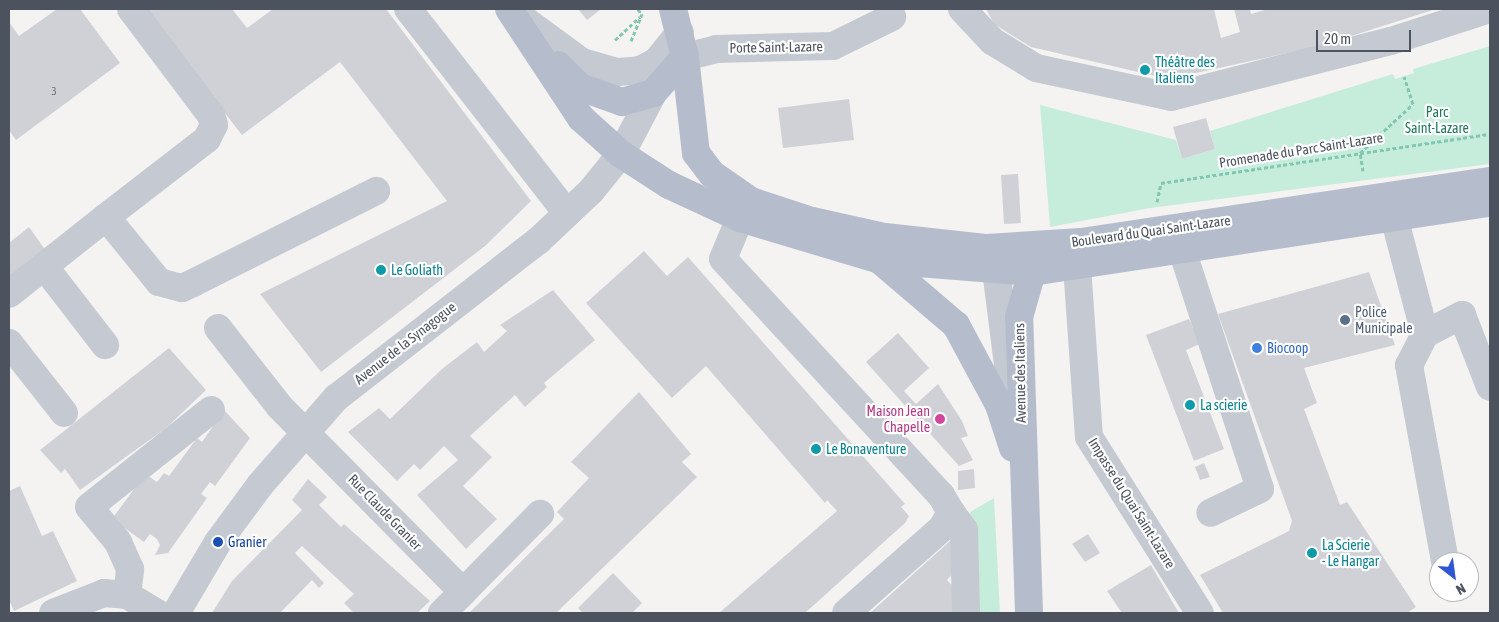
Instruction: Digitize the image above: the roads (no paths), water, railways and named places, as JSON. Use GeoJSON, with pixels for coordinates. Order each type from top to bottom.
{"type":"FeatureCollection","features":[{"type":"Feature","properties":{"kind":"main road"},"geometry":{"type":"LineString","coordinates":[[509,9],[581,118],[621,154],[669,186],[740,218],[880,260]]}},
{"type":"Feature","properties":{"kind":"main road"},"geometry":{"type":"LineString","coordinates":[[527,35],[580,87],[596,95],[622,102],[653,92],[679,33]]}},
{"type":"Feature","properties":{"kind":"main road","name":"Boulevard du Quai Saint-Lazare"},"geometry":{"type":"LineString","coordinates":[[679,33],[690,124],[703,164],[751,201],[812,221],[992,259],[1032,272],[1490,203]]}},
{"type":"Feature","properties":{"kind":"main road","name":"Boulevard du Quai Saint-Lazare"},"geometry":{"type":"LineString","coordinates":[[880,260],[992,259],[1490,181]]}},
{"type":"Feature","properties":{"kind":"main road","name":"Avenue des Italiens"},"geometry":{"type":"LineString","coordinates":[[880,260],[937,304],[974,351],[999,405],[1021,475]]}},
{"type":"Feature","properties":{"kind":"main road","name":"Avenue des Italiens"},"geometry":{"type":"LineString","coordinates":[[1029,613],[1021,475],[1019,317],[1032,272]]}},
{"type":"Feature","properties":{"kind":"street"},"geometry":{"type":"LineString","coordinates":[[9,294],[207,139],[214,125],[211,115],[131,9]]}},
{"type":"Feature","properties":{"kind":"street"},"geometry":{"type":"LineString","coordinates":[[408,9],[567,213]]}},
{"type":"Feature","properties":{"kind":"street"},"geometry":{"type":"LineString","coordinates":[[509,9],[582,62],[618,72],[640,70],[656,62],[679,33]]}},
{"type":"Feature","properties":{"kind":"street"},"geometry":{"type":"LineString","coordinates":[[962,9],[992,41],[1036,68],[1171,97],[1391,41],[1490,9]]}},
{"type":"Feature","properties":{"kind":"street","name":"Porte Saint-Lazare"},"geometry":{"type":"LineString","coordinates":[[679,33],[716,49],[833,46],[892,17]]}},
{"type":"Feature","properties":{"kind":"street","name":"Avenue de la Synagogue"},"geometry":{"type":"LineString","coordinates":[[176,613],[218,542],[336,398],[538,241],[567,213],[621,154],[653,92]]}},
{"type":"Feature","properties":{"kind":"street"},"geometry":{"type":"LineString","coordinates":[[106,217],[159,282],[182,288],[376,190]]}},
{"type":"Feature","properties":{"kind":"street"},"geometry":{"type":"LineString","coordinates":[[1394,217],[1425,334]]}},
{"type":"Feature","properties":{"kind":"street"},"geometry":{"type":"LineString","coordinates":[[740,218],[723,259],[942,495],[964,530],[966,613]]}},
{"type":"Feature","properties":{"kind":"street"},"geometry":{"type":"LineString","coordinates":[[1182,250],[1260,490],[1210,513]]}},
{"type":"Feature","properties":{"kind":"street"},"geometry":{"type":"LineString","coordinates":[[992,259],[1021,475]]}},
{"type":"Feature","properties":{"kind":"street"},"geometry":{"type":"LineString","coordinates":[[44,266],[105,345]]}},
{"type":"Feature","properties":{"kind":"street","name":"Impasse du Quai Saint-Lazare"},"geometry":{"type":"LineString","coordinates":[[1077,266],[1089,437],[1200,613]]}},
{"type":"Feature","properties":{"kind":"street"},"geometry":{"type":"LineString","coordinates":[[1444,552],[1409,365],[1425,334],[1462,316],[1490,387]]}},
{"type":"Feature","properties":{"kind":"street","name":"Rue Claude Granier"},"geometry":{"type":"LineString","coordinates":[[218,328],[306,434],[463,592]]}},
{"type":"Feature","properties":{"kind":"street"},"geometry":{"type":"LineString","coordinates":[[9,344],[64,413]]}},
{"type":"Feature","properties":{"kind":"street"},"geometry":{"type":"LineString","coordinates":[[127,595],[130,569],[122,551],[89,508],[211,410]]}},
{"type":"Feature","properties":{"kind":"street"},"geometry":{"type":"LineString","coordinates":[[846,613],[942,528],[951,512]]}},
{"type":"Feature","properties":{"kind":"street"},"geometry":{"type":"LineString","coordinates":[[442,613],[540,514]]}},
{"type":"Feature","properties":{"kind":"street"},"geometry":{"type":"LineString","coordinates":[[53,613],[91,596],[127,595],[157,613]]}},
{"type":"Feature","properties":{"kind":"place","name":"Théâtre des Italiens"},"geometry":{"type":"Point","coordinates":[1145,70]}},
{"type":"Feature","properties":{"kind":"place","name":"Le Goliath"},"geometry":{"type":"Point","coordinates":[381,270]}},
{"type":"Feature","properties":{"kind":"place","name":"Police Municipale"},"geometry":{"type":"Point","coordinates":[1345,320]}},
{"type":"Feature","properties":{"kind":"place","name":"Biocoop"},"geometry":{"type":"Point","coordinates":[1257,348]}},
{"type":"Feature","properties":{"kind":"place","name":"La scierie"},"geometry":{"type":"Point","coordinates":[1190,405]}},
{"type":"Feature","properties":{"kind":"place","name":"Maison Jean Chapelle"},"geometry":{"type":"Point","coordinates":[940,419]}},
{"type":"Feature","properties":{"kind":"place","name":"Le Bonaventure"},"geometry":{"type":"Point","coordinates":[816,449]}},
{"type":"Feature","properties":{"kind":"place","name":"Granier"},"geometry":{"type":"Point","coordinates":[218,542]}},
{"type":"Feature","properties":{"kind":"place","name":"La Scierie - Le Hangar"},"geometry":{"type":"Point","coordinates":[1312,553]}},
{"type":"Feature","properties":{"kind":"park label","name":"Parc Saint-Lazare"},"geometry":{"type":"Point","coordinates":[1437,120]}}]}
